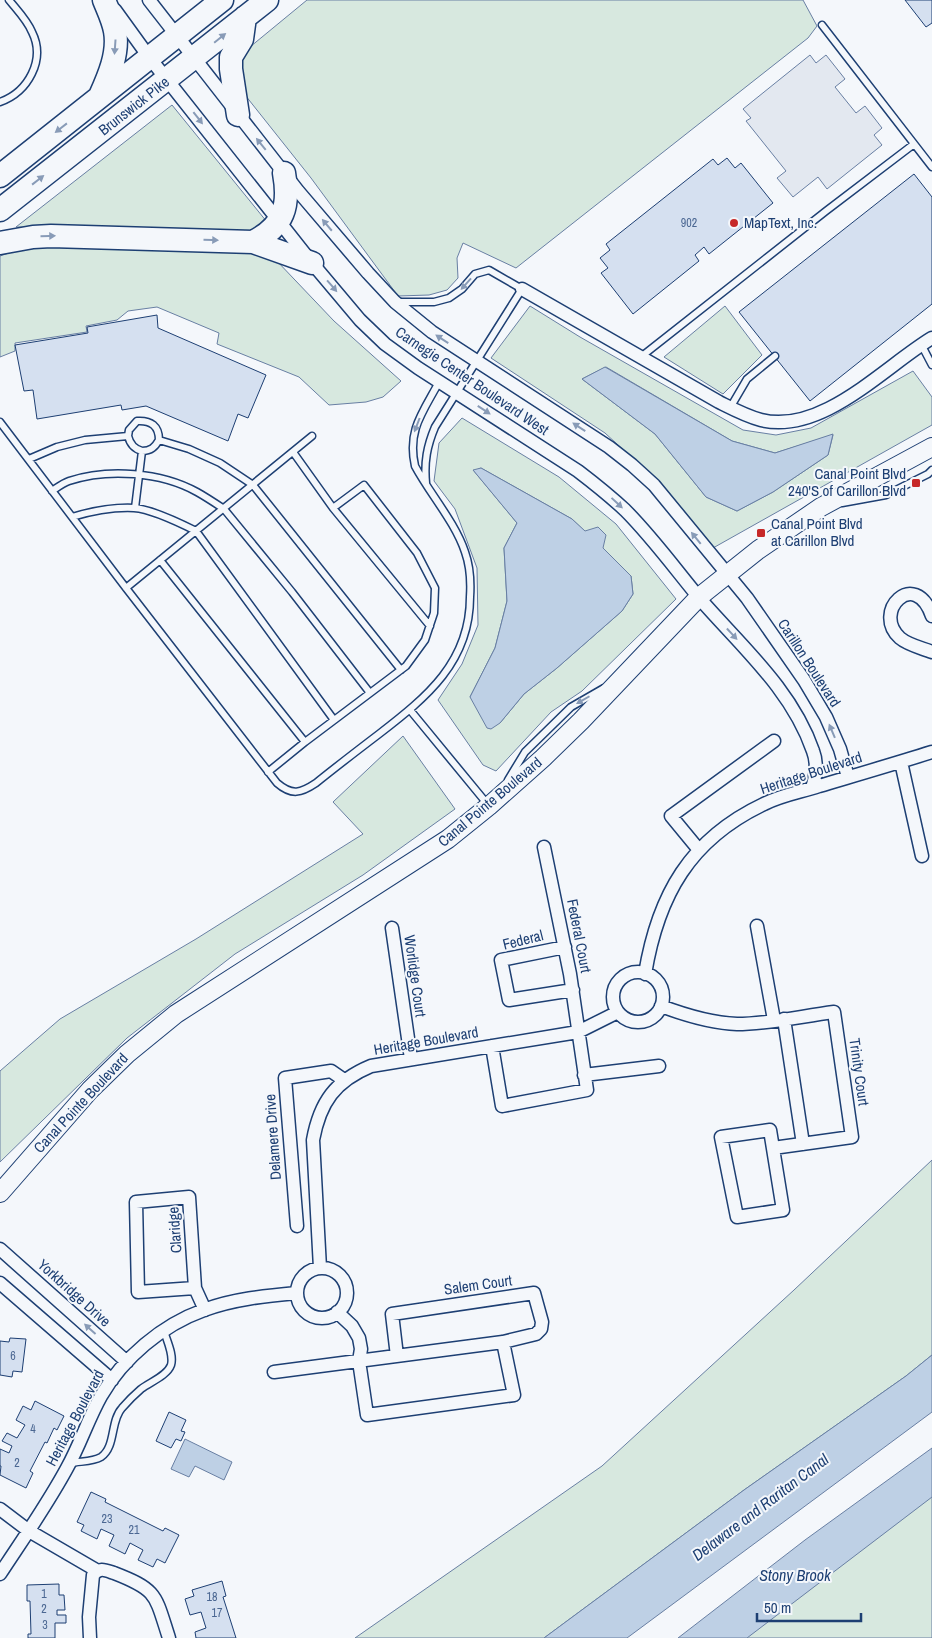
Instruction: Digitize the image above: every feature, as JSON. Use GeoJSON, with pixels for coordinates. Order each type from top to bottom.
{"type":"FeatureCollection","features":[{"type":"Feature","properties":{"kind":"highway"},"geometry":{"type":"LineString","coordinates":[[100,97],[110,73],[115,46],[115,30],[106,0]]}},
{"type":"Feature","properties":{"kind":"highway","name":"Brunswick Pike"},"geometry":{"type":"LineString","coordinates":[[0,176],[222,0]]}},
{"type":"Feature","properties":{"kind":"highway","name":"Brunswick Pike"},"geometry":{"type":"LineString","coordinates":[[0,210],[168,80],[267,0]]}},
{"type":"Feature","properties":{"kind":"highway"},"geometry":{"type":"LineString","coordinates":[[238,115],[230,69],[231,56],[242,38],[245,17]]}},
{"type":"Feature","properties":{"kind":"highway"},"geometry":{"type":"LineString","coordinates":[[253,242],[271,231],[280,220],[286,203],[287,186],[284,173]]}},
{"type":"Feature","properties":{"kind":"highway"},"geometry":{"type":"LineString","coordinates":[[0,243],[32,237],[51,236],[253,242],[312,263]]}},
{"type":"Feature","properties":{"kind":"street","name":"Carnegie Center Boulevard West"},"geometry":{"type":"LineString","coordinates":[[106,0],[312,263],[360,320],[385,344],[439,382],[603,490],[626,512],[700,598]]}},
{"type":"Feature","properties":{"kind":"street","name":"Carnegie Center Boulevard West"},"geometry":{"type":"LineString","coordinates":[[149,0],[284,173],[395,302],[432,332],[609,447],[632,465],[654,486],[727,576]]}},
{"type":"Feature","properties":{"kind":"street"},"geometry":{"type":"LineString","coordinates":[[522,289],[730,408],[742,414],[763,420],[782,422],[806,418],[835,404],[866,385],[927,341]]}},
{"type":"Feature","properties":{"kind":"street","name":"Canal Pointe Boulevard"},"geometry":{"type":"LineString","coordinates":[[0,1193],[90,1090],[127,1054],[176,1014],[448,839],[493,803],[556,746],[700,598],[758,550],[821,507],[932,447]]}},
{"type":"Feature","properties":{"kind":"street","name":"Carillon Boulevard"},"geometry":{"type":"LineString","coordinates":[[727,576],[747,598],[804,680],[826,717],[840,749],[848,777]]}},
{"type":"Feature","properties":{"kind":"street"},"geometry":{"type":"LineString","coordinates":[[932,616],[928,604],[923,598],[910,594],[900,597],[890,611],[890,618],[895,633],[901,639],[932,652]]}},
{"type":"Feature","properties":{"kind":"street"},"geometry":{"type":"LineString","coordinates":[[700,598],[766,670],[785,696],[814,752],[816,770],[812,788]]}},
{"type":"Feature","properties":{"kind":"street"},"geometry":{"type":"LineString","coordinates":[[699,850],[671,816],[774,741]]}},
{"type":"Feature","properties":{"kind":"street","name":"Heritage Boulevard"},"geometry":{"type":"LineString","coordinates":[[645,974],[649,946],[657,919],[667,896],[679,875],[699,850],[720,831],[740,816],[771,800],[932,752]]}},
{"type":"Feature","properties":{"kind":"street"},"geometry":{"type":"LineString","coordinates":[[901,762],[922,856]]}},
{"type":"Feature","properties":{"kind":"street","name":"Federal Court"},"geometry":{"type":"LineString","coordinates":[[544,847],[573,990],[584,1075]]}},
{"type":"Feature","properties":{"kind":"street"},"geometry":{"type":"LineString","coordinates":[[757,926],[779,1020],[802,1144]]}},
{"type":"Feature","properties":{"kind":"street","name":"Worlidge Court"},"geometry":{"type":"LineString","coordinates":[[392,928],[411,1059]]}},
{"type":"Feature","properties":{"kind":"street","name":"Federal"},"geometry":{"type":"LineString","coordinates":[[565,947],[501,960],[509,1000],[573,990]]}},
{"type":"Feature","properties":{"kind":"street"},"geometry":{"type":"LineString","coordinates":[[636,972],[645,974],[654,979],[660,987],[661,1006],[652,1018],[642,1022],[624,1019],[614,1007],[612,998],[614,989],[626,975],[636,972]]}},
{"type":"Feature","properties":{"kind":"street","name":"Trinity Court"},"geometry":{"type":"LineString","coordinates":[[661,1006],[714,1022],[737,1024],[834,1012],[852,1137],[773,1148]]}},
{"type":"Feature","properties":{"kind":"street","name":"Heritage Boulevard"},"geometry":{"type":"LineString","coordinates":[[320,1268],[313,1140],[316,1122],[324,1104],[332,1092],[344,1080],[371,1066],[578,1032],[618,1012]]}},
{"type":"Feature","properties":{"kind":"street"},"geometry":{"type":"LineString","coordinates":[[492,1046],[502,1106],[587,1090],[584,1075],[659,1066]]}},
{"type":"Feature","properties":{"kind":"street","name":"Delamere Drive"},"geometry":{"type":"LineString","coordinates":[[296,1226],[285,1078],[331,1071],[344,1080]]}},
{"type":"Feature","properties":{"kind":"street"},"geometry":{"type":"LineString","coordinates":[[770,1130],[773,1148],[783,1210],[737,1217],[721,1137],[770,1130]]}},
{"type":"Feature","properties":{"kind":"street","name":"Claridge"},"geometry":{"type":"LineString","coordinates":[[189,1197],[195,1288],[138,1292],[136,1202],[189,1197]]}},
{"type":"Feature","properties":{"kind":"street","name":"Yorkbridge Drive"},"geometry":{"type":"LineString","coordinates":[[0,1249],[126,1362]]}},
{"type":"Feature","properties":{"kind":"street"},"geometry":{"type":"LineString","coordinates":[[320,1268],[334,1271],[341,1277],[346,1285],[347,1295],[344,1305],[337,1312],[328,1317],[319,1318],[310,1315],[304,1310],[299,1303],[296,1293],[298,1283],[304,1276],[311,1270],[320,1268]]}},
{"type":"Feature","properties":{"kind":"street"},"geometry":{"type":"LineString","coordinates":[[0,1283],[112,1380]]}},
{"type":"Feature","properties":{"kind":"street"},"geometry":{"type":"LineString","coordinates":[[195,1288],[205,1310]]}},
{"type":"Feature","properties":{"kind":"street","name":"Heritage Boulevard"},"geometry":{"type":"LineString","coordinates":[[0,1574],[29,1531],[69,1464],[101,1397],[126,1362],[164,1331],[188,1317],[205,1310],[234,1301],[296,1293]]}},
{"type":"Feature","properties":{"kind":"street","name":"Salem Court"},"geometry":{"type":"LineString","coordinates":[[274,1372],[359,1361],[397,1356],[503,1342],[536,1334],[541,1329],[542,1322],[534,1293],[392,1314],[397,1356]]}},
{"type":"Feature","properties":{"kind":"street"},"geometry":{"type":"LineString","coordinates":[[337,1312],[352,1326],[359,1338],[361,1349],[359,1361],[367,1415],[514,1395],[503,1342]]}},
{"type":"Feature","properties":{"kind":"street"},"geometry":{"type":"LineString","coordinates":[[0,1509],[29,1531],[96,1570],[102,1569],[136,1582],[151,1592],[157,1601],[169,1638]]}},
{"type":"Feature","properties":{"kind":"street"},"geometry":{"type":"LineString","coordinates":[[90,1638],[90,1587],[96,1570]]}},
{"type":"Feature","properties":{"kind":"lane"},"geometry":{"type":"LineString","coordinates":[[0,102],[16,94],[24,87],[33,70],[36,51],[32,32],[9,0]]}},
{"type":"Feature","properties":{"kind":"lane"},"geometry":{"type":"LineString","coordinates":[[822,25],[932,167]]}},
{"type":"Feature","properties":{"kind":"lane"},"geometry":{"type":"LineString","coordinates":[[642,356],[914,144]]}},
{"type":"Feature","properties":{"kind":"lane"},"geometry":{"type":"LineString","coordinates":[[395,302],[434,302],[448,298],[462,289],[475,274],[489,270],[522,289],[435,427],[428,443],[425,469],[427,488]]}},
{"type":"Feature","properties":{"kind":"lane"},"geometry":{"type":"LineString","coordinates":[[927,341],[932,365]]}},
{"type":"Feature","properties":{"kind":"lane"},"geometry":{"type":"LineString","coordinates":[[730,408],[747,379],[775,356]]}},
{"type":"Feature","properties":{"kind":"lane"},"geometry":{"type":"LineString","coordinates":[[0,422],[268,772],[284,790],[294,792],[306,790],[425,697],[450,667],[465,636],[470,604],[469,573],[465,552],[452,526],[415,466],[412,443],[414,430],[439,382]]}},
{"type":"Feature","properties":{"kind":"lane"},"geometry":{"type":"LineString","coordinates":[[144,420],[156,426],[159,432],[159,440],[155,446],[147,451],[142,451],[133,446],[128,436],[133,424],[144,420]]}},
{"type":"Feature","properties":{"kind":"lane"},"geometry":{"type":"LineString","coordinates":[[28,459],[57,446],[85,440],[128,436]]}},
{"type":"Feature","properties":{"kind":"lane"},"geometry":{"type":"LineString","coordinates":[[126,588],[312,436]]}},
{"type":"Feature","properties":{"kind":"lane"},"geometry":{"type":"LineString","coordinates":[[159,440],[220,463],[253,484],[401,670]]}},
{"type":"Feature","properties":{"kind":"lane"},"geometry":{"type":"LineString","coordinates":[[135,508],[142,451]]}},
{"type":"Feature","properties":{"kind":"lane"},"geometry":{"type":"LineString","coordinates":[[292,452],[333,508],[430,626]]}},
{"type":"Feature","properties":{"kind":"lane"},"geometry":{"type":"LineString","coordinates":[[821,507],[886,495],[928,474],[932,470]]}},
{"type":"Feature","properties":{"kind":"lane"},"geometry":{"type":"LineString","coordinates":[[52,490],[68,481],[106,474],[139,474],[166,480],[197,492],[224,509],[292,592],[370,693]]}},
{"type":"Feature","properties":{"kind":"lane"},"geometry":{"type":"LineString","coordinates":[[268,772],[406,666],[425,640],[434,613],[435,588],[417,553],[364,485],[333,508]]}},
{"type":"Feature","properties":{"kind":"lane"},"geometry":{"type":"LineString","coordinates":[[72,516],[93,510],[135,508],[175,520],[196,531],[334,720]]}},
{"type":"Feature","properties":{"kind":"lane"},"geometry":{"type":"LineString","coordinates":[[160,560],[305,742]]}},
{"type":"Feature","properties":{"kind":"lane"},"geometry":{"type":"LineString","coordinates":[[410,710],[493,803]]}},
{"type":"Feature","properties":{"kind":"lane"},"geometry":{"type":"LineString","coordinates":[[69,1464],[94,1460],[102,1456],[108,1449],[114,1421],[120,1410],[141,1389],[165,1374],[170,1367],[172,1358],[164,1331]]}},
{"type":"Feature","properties":{"kind":"shaded area"},"geometry":{"type":"Polygon","coordinates":[[[307,0],[803,0],[817,26],[808,38],[516,268],[463,243],[457,258],[458,278],[447,290],[429,295],[398,296],[311,178],[245,95],[239,56],[307,0]]]}},
{"type":"Feature","properties":{"kind":"shaded area"},"geometry":{"type":"Polygon","coordinates":[[[810,55],[816,63],[826,55],[845,79],[835,87],[856,113],[865,106],[882,128],[874,135],[882,145],[827,189],[818,177],[793,197],[777,178],[786,171],[746,121],[751,118],[743,109],[810,55]]]}},
{"type":"Feature","properties":{"kind":"shaded area"},"geometry":{"type":"Polygon","coordinates":[[[172,105],[267,222],[255,232],[16,227],[172,105]]]}},
{"type":"Feature","properties":{"kind":"shaded area"},"geometry":{"type":"Polygon","coordinates":[[[26,247],[247,251],[275,259],[334,321],[401,381],[383,397],[366,402],[329,405],[299,377],[217,344],[219,333],[157,307],[128,311],[117,320],[86,326],[87,332],[15,343],[15,351],[0,357],[0,256],[26,247]]]}},
{"type":"Feature","properties":{"kind":"shaded area"},"geometry":{"type":"Polygon","coordinates":[[[530,306],[580,337],[743,430],[776,435],[811,428],[913,371],[932,397],[932,425],[713,548],[656,480],[605,433],[491,358],[530,306]],[[606,367],[582,379],[655,434],[706,497],[737,511],[773,492],[828,455],[833,435],[775,453],[732,441],[606,367]]]}},
{"type":"Feature","properties":{"kind":"shaded area"},"geometry":{"type":"Polygon","coordinates":[[[725,306],[762,355],[723,394],[664,357],[725,306]]]}},
{"type":"Feature","properties":{"kind":"shaded area"},"geometry":{"type":"Polygon","coordinates":[[[462,418],[559,477],[616,524],[676,599],[582,691],[551,712],[496,771],[483,765],[438,700],[462,664],[478,625],[477,568],[455,509],[434,481],[439,443],[462,418]],[[481,468],[474,471],[517,523],[504,548],[507,601],[495,648],[470,697],[500,723],[524,694],[622,611],[633,594],[631,576],[572,519],[481,468]]]}},
{"type":"Feature","properties":{"kind":"shaded area"},"geometry":{"type":"Polygon","coordinates":[[[403,736],[455,809],[363,875],[235,954],[127,1038],[0,1162],[0,1071],[60,1019],[196,939],[363,834],[333,802],[403,736]]]}},
{"type":"Feature","properties":{"kind":"shaded area"},"geometry":{"type":"Polygon","coordinates":[[[932,1160],[932,1355],[906,1376],[744,1490],[544,1638],[355,1638],[602,1466],[932,1160]]]}},
{"type":"Feature","properties":{"kind":"shaded area"},"geometry":{"type":"Polygon","coordinates":[[[932,1473],[932,1638],[723,1638],[932,1473]]]}},
{"type":"Feature","properties":{"kind":"water"},"geometry":{"type":"Polygon","coordinates":[[[605,367],[732,441],[775,453],[833,434],[828,455],[773,492],[737,511],[706,497],[655,434],[582,379],[605,367]]]}},
{"type":"Feature","properties":{"kind":"water"},"geometry":{"type":"Polygon","coordinates":[[[481,468],[572,519],[585,531],[598,527],[606,535],[603,548],[631,576],[633,594],[622,611],[524,694],[500,723],[491,729],[487,728],[470,697],[495,648],[507,601],[504,548],[517,523],[473,470],[481,468]]]}},
{"type":"Feature","properties":{"kind":"water","name":"Delaware and Raritan Canal"},"geometry":{"type":"Polygon","coordinates":[[[932,1355],[932,1412],[627,1638],[544,1638],[744,1490],[906,1376],[932,1355]]]}},
{"type":"Feature","properties":{"kind":"water"},"geometry":{"type":"Polygon","coordinates":[[[185,1439],[232,1462],[224,1480],[195,1466],[189,1477],[171,1469],[185,1439]]]}},
{"type":"Feature","properties":{"kind":"water","name":"Stony Brook"},"geometry":{"type":"Polygon","coordinates":[[[932,1448],[932,1497],[747,1638],[678,1638],[805,1540],[932,1448]]]}},
{"type":"Feature","properties":{"kind":"building"},"geometry":{"type":"Polygon","coordinates":[[[905,0],[932,0],[932,23],[926,27],[905,0]]]}},
{"type":"Feature","properties":{"kind":"building"},"geometry":{"type":"Polygon","coordinates":[[[727,158],[735,168],[741,163],[773,203],[709,254],[704,247],[695,255],[699,261],[633,314],[601,273],[608,268],[600,258],[610,250],[606,244],[713,159],[718,165],[727,158]]]}},
{"type":"Feature","properties":{"kind":"building"},"geometry":{"type":"Polygon","coordinates":[[[914,174],[932,197],[932,304],[810,401],[739,312],[914,174]]]}},
{"type":"Feature","properties":{"kind":"building"},"geometry":{"type":"Polygon","coordinates":[[[157,315],[158,328],[266,375],[248,418],[238,414],[228,441],[146,406],[122,410],[121,405],[37,419],[33,390],[24,391],[15,345],[88,333],[87,327],[157,315]]]}},
{"type":"Feature","properties":{"kind":"building"},"geometry":{"type":"Polygon","coordinates":[[[10,1338],[26,1339],[22,1372],[13,1371],[12,1377],[0,1375],[0,1341],[9,1342],[10,1338]]]}},
{"type":"Feature","properties":{"kind":"building"},"geometry":{"type":"Polygon","coordinates":[[[35,1401],[64,1416],[57,1430],[54,1428],[47,1443],[45,1442],[30,1471],[33,1473],[26,1488],[0,1475],[0,1449],[9,1453],[12,1446],[2,1441],[7,1433],[17,1438],[25,1425],[16,1420],[23,1406],[31,1410],[35,1401]]]}},
{"type":"Feature","properties":{"kind":"building"},"geometry":{"type":"Polygon","coordinates":[[[169,1412],[186,1420],[181,1431],[185,1432],[181,1441],[176,1439],[171,1448],[156,1441],[169,1412]]]}},
{"type":"Feature","properties":{"kind":"building"},"geometry":{"type":"Polygon","coordinates":[[[91,1492],[106,1499],[105,1502],[163,1531],[165,1528],[179,1535],[165,1563],[157,1559],[153,1567],[138,1560],[143,1550],[130,1543],[125,1554],[109,1546],[114,1535],[101,1529],[97,1539],[81,1531],[84,1525],[77,1522],[91,1492]]]}},
{"type":"Feature","properties":{"kind":"building"},"geometry":{"type":"Polygon","coordinates":[[[222,1581],[226,1596],[223,1597],[236,1638],[196,1638],[195,1632],[206,1628],[201,1612],[190,1615],[185,1599],[194,1596],[192,1590],[222,1581]]]}},
{"type":"Feature","properties":{"kind":"building"},"geometry":{"type":"Polygon","coordinates":[[[59,1584],[59,1595],[64,1595],[65,1610],[57,1610],[57,1615],[66,1615],[66,1623],[55,1623],[55,1638],[28,1638],[28,1634],[31,1634],[30,1601],[27,1601],[27,1585],[59,1584]]]}},
{"type":"Feature","properties":{"kind":"place","name":"MapText, Inc."},"geometry":{"type":"Point","coordinates":[734,223]}},
{"type":"Feature","properties":{"kind":"place","name":"Canal Point Blvd 240'S of Carillon Blvd"},"geometry":{"type":"Point","coordinates":[916,483]}},
{"type":"Feature","properties":{"kind":"place","name":"Canal Point Blvd at Carillon Blvd"},"geometry":{"type":"Point","coordinates":[761,533]}}]}
